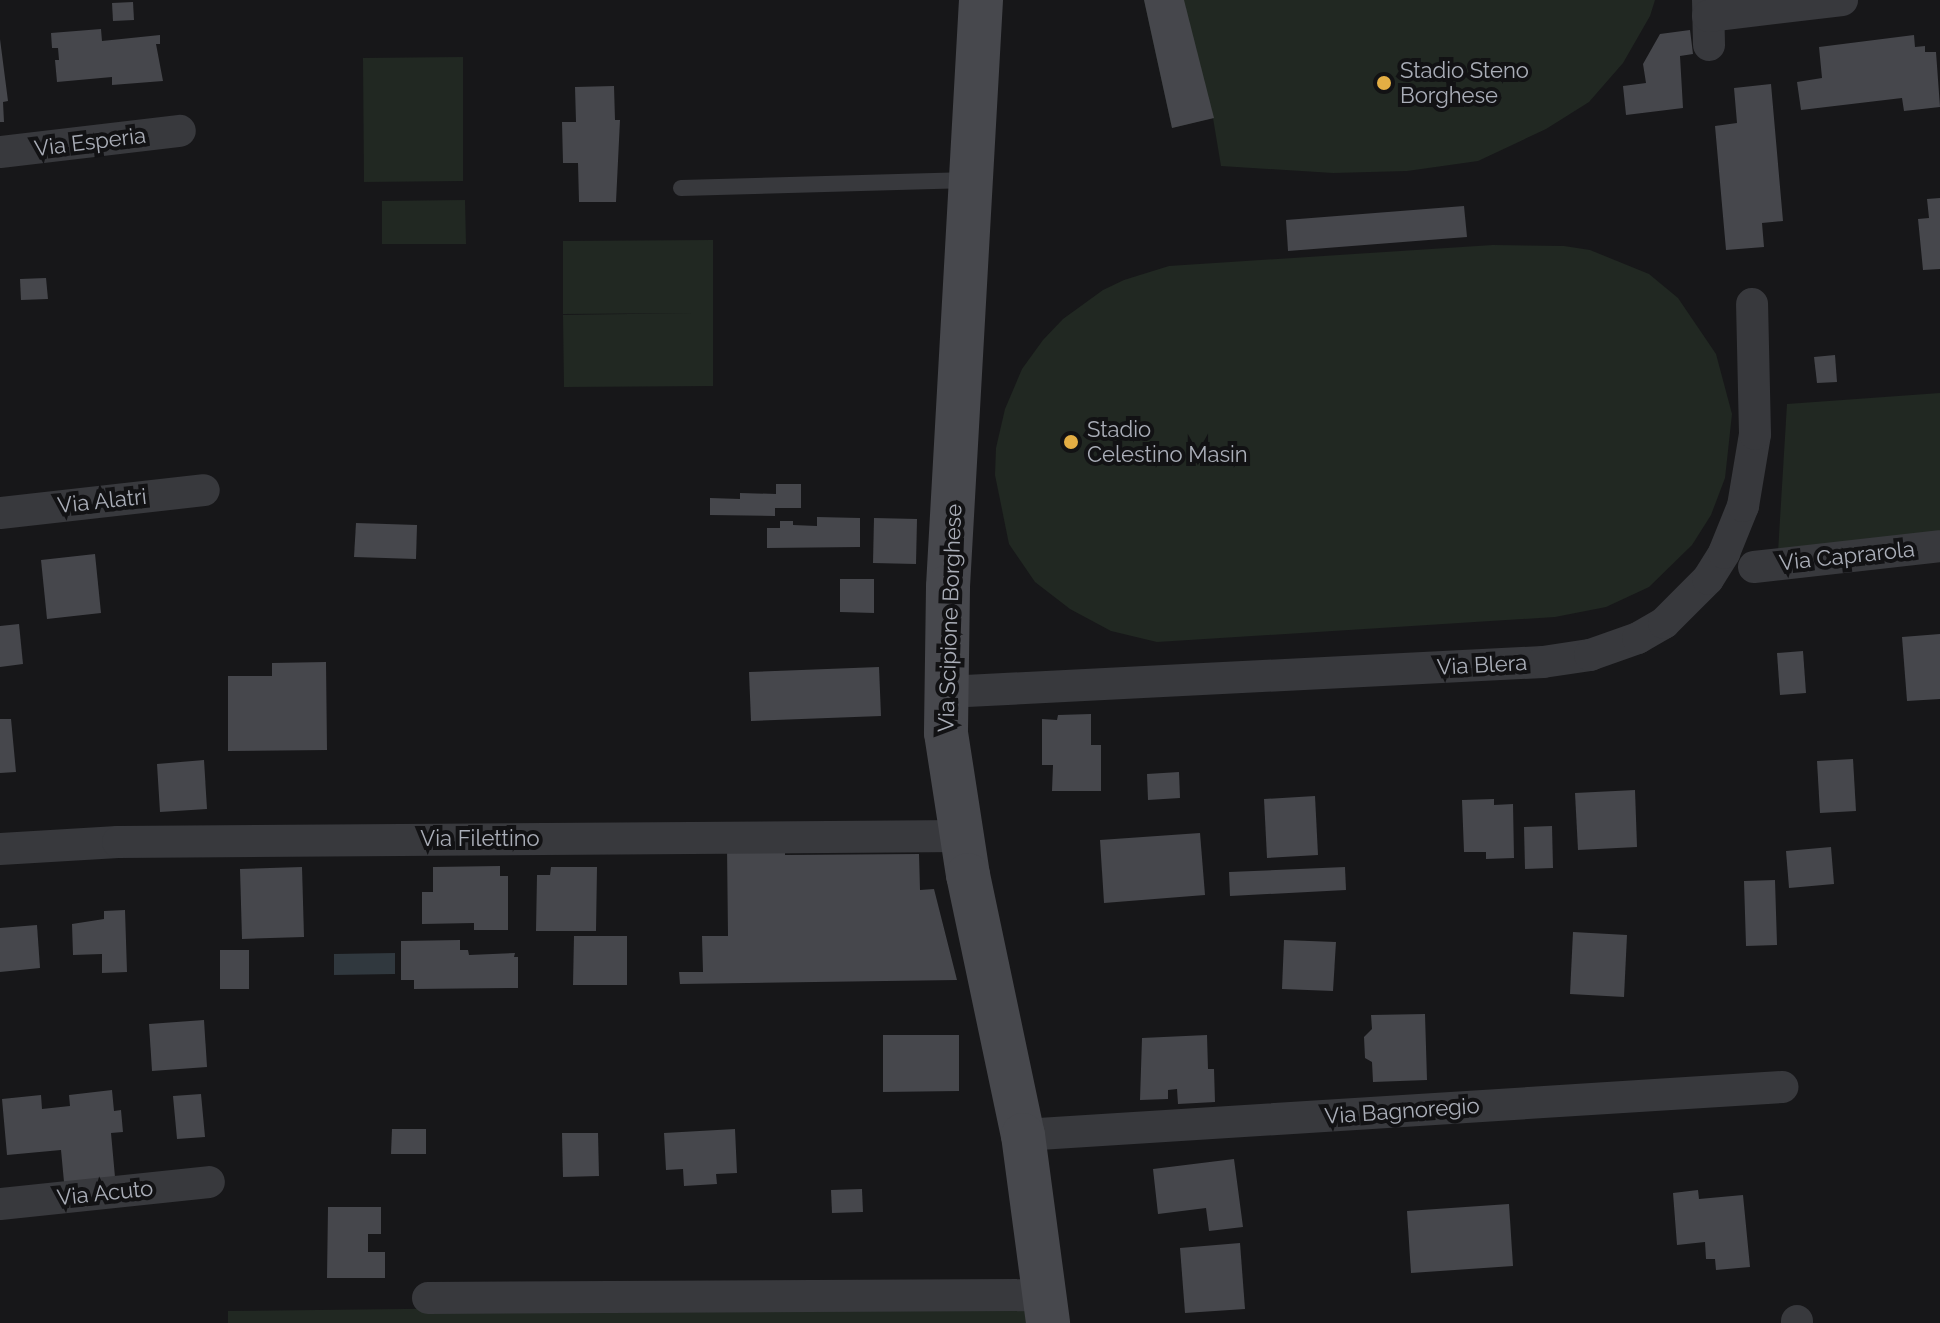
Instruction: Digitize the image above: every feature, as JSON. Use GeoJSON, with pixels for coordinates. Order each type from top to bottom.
{"type":"FeatureCollection","features":[{"type":"Feature","properties":{"kind":"main road","name":"Via Scipione Borghese"},"geometry":{"type":"LineString","coordinates":[[981,0],[946,692],[948,750],[961,836],[1023,1135],[1047,1309]]}},
{"type":"Feature","properties":{"kind":"street"},"geometry":{"type":"LineString","coordinates":[[1708,20],[1842,0]]}},
{"type":"Feature","properties":{"kind":"street","name":"Via Esperia"},"geometry":{"type":"LineString","coordinates":[[0,152],[180,131]]}},
{"type":"Feature","properties":{"kind":"street","name":"Via Blera"},"geometry":{"type":"LineString","coordinates":[[946,692],[1543,662],[1590,655],[1638,638],[1664,623],[1708,579],[1724,553],[1743,506],[1755,434],[1752,304]]}},
{"type":"Feature","properties":{"kind":"street","name":"Via Alatri"},"geometry":{"type":"LineString","coordinates":[[0,513],[204,490]]}},
{"type":"Feature","properties":{"kind":"street","name":"Via Caprarola"},"geometry":{"type":"LineString","coordinates":[[1754,567],[1940,546]]}},
{"type":"Feature","properties":{"kind":"street","name":"Via Filettino"},"geometry":{"type":"LineString","coordinates":[[0,849],[118,842],[961,836]]}},
{"type":"Feature","properties":{"kind":"street","name":"Via Bagnoregio"},"geometry":{"type":"LineString","coordinates":[[1023,1135],[1782,1087]]}},
{"type":"Feature","properties":{"kind":"street","name":"Via Acuto"},"geometry":{"type":"LineString","coordinates":[[0,1204],[209,1182]]}},
{"type":"Feature","properties":{"kind":"street"},"geometry":{"type":"LineString","coordinates":[[428,1298],[1047,1309]]}},
{"type":"Feature","properties":{"kind":"lane"},"geometry":{"type":"LineString","coordinates":[[681,188],[971,180]]}},
{"type":"Feature","properties":{"kind":"shaded area","name":"Stadio Steno Borghese"},"geometry":{"type":"Polygon","coordinates":[[[1144,0],[1655,0],[1650,16],[1623,63],[1589,102],[1546,129],[1478,161],[1407,171],[1333,173],[1221,166],[1213,118],[1172,128],[1144,0]]]}},
{"type":"Feature","properties":{"kind":"shaded area"},"geometry":{"type":"Polygon","coordinates":[[[463,57],[463,181],[364,182],[363,58],[463,57]]]}},
{"type":"Feature","properties":{"kind":"shaded area"},"geometry":{"type":"Polygon","coordinates":[[[465,200],[466,244],[382,244],[382,201],[465,200]]]}},
{"type":"Feature","properties":{"kind":"shaded area"},"geometry":{"type":"Polygon","coordinates":[[[713,240],[713,386],[564,387],[563,315],[695,313],[563,314],[563,241],[713,240]]]}},
{"type":"Feature","properties":{"kind":"shaded area"},"geometry":{"type":"Polygon","coordinates":[[[1493,245],[1564,246],[1590,250],[1649,274],[1678,298],[1716,354],[1732,414],[1725,478],[1711,515],[1692,545],[1649,587],[1606,607],[1555,617],[1157,642],[1111,631],[1070,609],[1035,582],[1009,544],[995,475],[996,448],[1005,409],[1022,369],[1043,340],[1063,319],[1103,290],[1169,266],[1493,245]]]}},
{"type":"Feature","properties":{"kind":"shaded area"},"geometry":{"type":"Polygon","coordinates":[[[1940,393],[1940,535],[1778,552],[1787,404],[1940,393]]]}},
{"type":"Feature","properties":{"kind":"shaded area"},"geometry":{"type":"Polygon","coordinates":[[[395,953],[395,974],[334,975],[334,954],[395,953]]]}},
{"type":"Feature","properties":{"kind":"shaded area"},"geometry":{"type":"Polygon","coordinates":[[[1033,1302],[1034,1323],[228,1323],[228,1311],[1033,1302]]]}},
{"type":"Feature","properties":{"kind":"building"},"geometry":{"type":"Polygon","coordinates":[[[1144,0],[1184,0],[1214,118],[1172,128],[1144,0]]]}},
{"type":"Feature","properties":{"kind":"building"},"geometry":{"type":"Polygon","coordinates":[[[133,2],[134,20],[113,21],[112,3],[133,2]]]}},
{"type":"Feature","properties":{"kind":"building"},"geometry":{"type":"Polygon","coordinates":[[[101,29],[102,41],[160,35],[160,44],[156,44],[163,81],[112,85],[112,77],[57,82],[55,60],[59,60],[58,48],[52,48],[51,33],[101,29]]]}},
{"type":"Feature","properties":{"kind":"building"},"geometry":{"type":"Polygon","coordinates":[[[1690,30],[1693,54],[1680,56],[1683,108],[1626,115],[1623,86],[1646,83],[1643,64],[1660,34],[1690,30]]]}},
{"type":"Feature","properties":{"kind":"building"},"geometry":{"type":"Polygon","coordinates":[[[1914,35],[1915,47],[1925,46],[1925,52],[1936,52],[1940,107],[1904,111],[1902,98],[1801,110],[1797,82],[1822,78],[1819,47],[1914,35]]]}},
{"type":"Feature","properties":{"kind":"building"},"geometry":{"type":"Polygon","coordinates":[[[0,39],[8,101],[3,102],[4,122],[0,122],[0,39]]]}},
{"type":"Feature","properties":{"kind":"building"},"geometry":{"type":"Polygon","coordinates":[[[1771,84],[1783,221],[1762,223],[1764,247],[1726,250],[1715,126],[1737,123],[1734,88],[1771,84]]]}},
{"type":"Feature","properties":{"kind":"building"},"geometry":{"type":"Polygon","coordinates":[[[614,86],[615,120],[620,120],[616,202],[579,202],[578,163],[563,163],[562,122],[576,122],[575,87],[614,86]]]}},
{"type":"Feature","properties":{"kind":"building"},"geometry":{"type":"Polygon","coordinates":[[[1940,198],[1940,269],[1923,270],[1918,219],[1929,218],[1927,199],[1940,198]]]}},
{"type":"Feature","properties":{"kind":"building"},"geometry":{"type":"Polygon","coordinates":[[[1464,206],[1467,237],[1288,251],[1286,220],[1464,206]]]}},
{"type":"Feature","properties":{"kind":"building"},"geometry":{"type":"Polygon","coordinates":[[[46,278],[48,299],[21,300],[20,279],[46,278]]]}},
{"type":"Feature","properties":{"kind":"building"},"geometry":{"type":"Polygon","coordinates":[[[1835,355],[1837,382],[1817,383],[1814,357],[1835,355]]]}},
{"type":"Feature","properties":{"kind":"building"},"geometry":{"type":"Polygon","coordinates":[[[776,484],[801,484],[801,508],[775,508],[775,516],[710,515],[710,498],[740,499],[740,493],[776,494],[776,484]]]}},
{"type":"Feature","properties":{"kind":"building"},"geometry":{"type":"Polygon","coordinates":[[[817,517],[860,518],[860,547],[767,548],[767,528],[780,528],[780,521],[817,526],[817,517]]]}},
{"type":"Feature","properties":{"kind":"building"},"geometry":{"type":"Polygon","coordinates":[[[874,518],[917,519],[916,564],[873,563],[874,518]]]}},
{"type":"Feature","properties":{"kind":"building"},"geometry":{"type":"Polygon","coordinates":[[[356,523],[417,525],[416,559],[354,557],[356,523]]]}},
{"type":"Feature","properties":{"kind":"building"},"geometry":{"type":"Polygon","coordinates":[[[95,554],[101,613],[47,619],[41,560],[95,554]]]}},
{"type":"Feature","properties":{"kind":"building"},"geometry":{"type":"Polygon","coordinates":[[[840,579],[874,579],[874,613],[840,612],[840,579]]]}},
{"type":"Feature","properties":{"kind":"building"},"geometry":{"type":"Polygon","coordinates":[[[19,624],[23,664],[0,667],[0,626],[19,624]]]}},
{"type":"Feature","properties":{"kind":"building"},"geometry":{"type":"Polygon","coordinates":[[[1940,634],[1940,699],[1907,701],[1902,637],[1940,634]]]}},
{"type":"Feature","properties":{"kind":"building"},"geometry":{"type":"Polygon","coordinates":[[[1803,651],[1806,693],[1780,695],[1777,653],[1803,651]]]}},
{"type":"Feature","properties":{"kind":"building"},"geometry":{"type":"Polygon","coordinates":[[[326,662],[327,750],[228,751],[228,676],[272,676],[272,663],[326,662]]]}},
{"type":"Feature","properties":{"kind":"building"},"geometry":{"type":"Polygon","coordinates":[[[879,667],[881,716],[751,721],[749,672],[879,667]]]}},
{"type":"Feature","properties":{"kind":"building"},"geometry":{"type":"Polygon","coordinates":[[[1091,714],[1091,745],[1101,745],[1101,791],[1052,791],[1053,765],[1042,765],[1042,719],[1057,720],[1058,715],[1091,714]]]}},
{"type":"Feature","properties":{"kind":"building"},"geometry":{"type":"Polygon","coordinates":[[[0,719],[11,719],[16,772],[0,773],[0,719]]]}},
{"type":"Feature","properties":{"kind":"building"},"geometry":{"type":"Polygon","coordinates":[[[1853,759],[1856,811],[1820,813],[1817,761],[1853,759]]]}},
{"type":"Feature","properties":{"kind":"building"},"geometry":{"type":"Polygon","coordinates":[[[204,760],[207,809],[160,812],[157,764],[204,760]]]}},
{"type":"Feature","properties":{"kind":"building"},"geometry":{"type":"Polygon","coordinates":[[[1179,772],[1180,798],[1148,800],[1147,774],[1179,772]]]}},
{"type":"Feature","properties":{"kind":"building"},"geometry":{"type":"Polygon","coordinates":[[[1635,790],[1637,847],[1578,850],[1575,793],[1635,790]]]}},
{"type":"Feature","properties":{"kind":"building"},"geometry":{"type":"Polygon","coordinates":[[[1315,796],[1318,855],[1267,858],[1264,799],[1315,796]]]}},
{"type":"Feature","properties":{"kind":"building"},"geometry":{"type":"Polygon","coordinates":[[[1494,799],[1494,805],[1513,804],[1514,858],[1486,859],[1486,852],[1464,852],[1462,800],[1494,799]]]}},
{"type":"Feature","properties":{"kind":"building"},"geometry":{"type":"Polygon","coordinates":[[[1552,826],[1553,868],[1525,869],[1524,827],[1552,826]]]}},
{"type":"Feature","properties":{"kind":"building"},"geometry":{"type":"Polygon","coordinates":[[[1200,833],[1205,895],[1104,903],[1100,840],[1200,833]]]}},
{"type":"Feature","properties":{"kind":"building"},"geometry":{"type":"Polygon","coordinates":[[[727,847],[785,847],[785,855],[919,854],[920,890],[934,889],[957,980],[680,984],[679,972],[703,972],[702,936],[728,936],[727,847]]]}},
{"type":"Feature","properties":{"kind":"building"},"geometry":{"type":"Polygon","coordinates":[[[1831,847],[1834,884],[1789,888],[1786,851],[1831,847]]]}},
{"type":"Feature","properties":{"kind":"building"},"geometry":{"type":"Polygon","coordinates":[[[500,866],[500,876],[508,876],[508,930],[474,930],[474,923],[422,924],[422,892],[433,892],[433,867],[500,866]]]}},
{"type":"Feature","properties":{"kind":"building"},"geometry":{"type":"Polygon","coordinates":[[[302,867],[304,937],[242,939],[240,869],[302,867]]]}},
{"type":"Feature","properties":{"kind":"building"},"geometry":{"type":"Polygon","coordinates":[[[551,867],[597,867],[596,931],[536,931],[537,875],[550,875],[551,867]]]}},
{"type":"Feature","properties":{"kind":"building"},"geometry":{"type":"Polygon","coordinates":[[[1345,867],[1346,890],[1230,896],[1229,872],[1345,867]]]}},
{"type":"Feature","properties":{"kind":"building"},"geometry":{"type":"Polygon","coordinates":[[[1775,880],[1777,945],[1746,946],[1744,881],[1775,880]]]}},
{"type":"Feature","properties":{"kind":"building"},"geometry":{"type":"Polygon","coordinates":[[[125,910],[127,972],[102,973],[102,954],[73,955],[72,924],[104,919],[104,911],[125,910]]]}},
{"type":"Feature","properties":{"kind":"building"},"geometry":{"type":"Polygon","coordinates":[[[37,925],[40,968],[0,972],[0,928],[37,925]]]}},
{"type":"Feature","properties":{"kind":"building"},"geometry":{"type":"Polygon","coordinates":[[[1573,932],[1627,935],[1624,997],[1570,994],[1573,932]]]}},
{"type":"Feature","properties":{"kind":"building"},"geometry":{"type":"Polygon","coordinates":[[[574,936],[627,936],[627,985],[573,985],[574,936]]]}},
{"type":"Feature","properties":{"kind":"building"},"geometry":{"type":"Polygon","coordinates":[[[460,940],[460,950],[468,950],[469,955],[515,953],[514,957],[518,957],[518,988],[414,989],[414,980],[401,980],[401,941],[460,940]]]}},
{"type":"Feature","properties":{"kind":"building"},"geometry":{"type":"Polygon","coordinates":[[[1284,940],[1336,942],[1333,991],[1282,989],[1284,940]]]}},
{"type":"Feature","properties":{"kind":"building"},"geometry":{"type":"Polygon","coordinates":[[[220,950],[249,950],[249,989],[220,989],[220,950]]]}},
{"type":"Feature","properties":{"kind":"building"},"geometry":{"type":"Polygon","coordinates":[[[1425,1014],[1427,1080],[1373,1082],[1372,1062],[1365,1058],[1364,1037],[1372,1029],[1371,1015],[1425,1014]]]}},
{"type":"Feature","properties":{"kind":"building"},"geometry":{"type":"Polygon","coordinates":[[[204,1020],[207,1067],[152,1071],[149,1024],[204,1020]]]}},
{"type":"Feature","properties":{"kind":"building"},"geometry":{"type":"Polygon","coordinates":[[[883,1035],[959,1035],[959,1091],[883,1092],[883,1035]]]}},
{"type":"Feature","properties":{"kind":"building"},"geometry":{"type":"Polygon","coordinates":[[[1207,1035],[1208,1069],[1214,1069],[1215,1102],[1178,1104],[1177,1089],[1168,1090],[1168,1099],[1140,1100],[1142,1038],[1207,1035]]]}},
{"type":"Feature","properties":{"kind":"building"},"geometry":{"type":"Polygon","coordinates":[[[112,1090],[114,1111],[121,1110],[123,1132],[111,1133],[115,1177],[64,1182],[61,1150],[7,1155],[2,1099],[41,1095],[42,1109],[70,1106],[69,1095],[112,1090]]]}},
{"type":"Feature","properties":{"kind":"building"},"geometry":{"type":"Polygon","coordinates":[[[201,1094],[205,1137],[177,1139],[173,1096],[201,1094]]]}},
{"type":"Feature","properties":{"kind":"building"},"geometry":{"type":"Polygon","coordinates":[[[392,1129],[426,1129],[426,1154],[391,1154],[392,1129]]]}},
{"type":"Feature","properties":{"kind":"building"},"geometry":{"type":"Polygon","coordinates":[[[735,1129],[737,1173],[716,1174],[717,1184],[684,1186],[683,1169],[666,1170],[664,1133],[735,1129]]]}},
{"type":"Feature","properties":{"kind":"building"},"geometry":{"type":"Polygon","coordinates":[[[562,1133],[598,1133],[599,1176],[563,1177],[562,1133]]]}},
{"type":"Feature","properties":{"kind":"building"},"geometry":{"type":"Polygon","coordinates":[[[1234,1159],[1243,1227],[1209,1231],[1206,1208],[1158,1214],[1153,1169],[1234,1159]]]}},
{"type":"Feature","properties":{"kind":"building"},"geometry":{"type":"Polygon","coordinates":[[[862,1189],[863,1212],[832,1213],[831,1190],[862,1189]]]}},
{"type":"Feature","properties":{"kind":"building"},"geometry":{"type":"Polygon","coordinates":[[[1698,1190],[1699,1199],[1743,1195],[1750,1267],[1716,1270],[1715,1259],[1706,1259],[1705,1242],[1677,1245],[1673,1193],[1698,1190]]]}},
{"type":"Feature","properties":{"kind":"building"},"geometry":{"type":"Polygon","coordinates":[[[1509,1204],[1513,1266],[1411,1273],[1407,1211],[1509,1204]]]}},
{"type":"Feature","properties":{"kind":"building"},"geometry":{"type":"Polygon","coordinates":[[[328,1207],[381,1207],[381,1234],[368,1234],[368,1252],[385,1252],[385,1278],[327,1278],[328,1207]]]}},
{"type":"Feature","properties":{"kind":"building"},"geometry":{"type":"Polygon","coordinates":[[[1240,1243],[1245,1309],[1185,1313],[1180,1248],[1240,1243]]]}},
{"type":"Feature","properties":{"kind":"place","name":"Stadio Steno Borghese"},"geometry":{"type":"Point","coordinates":[1384,83]}},
{"type":"Feature","properties":{"kind":"place","name":"Stadio Celestino Masin"},"geometry":{"type":"Point","coordinates":[1071,442]}}]}
